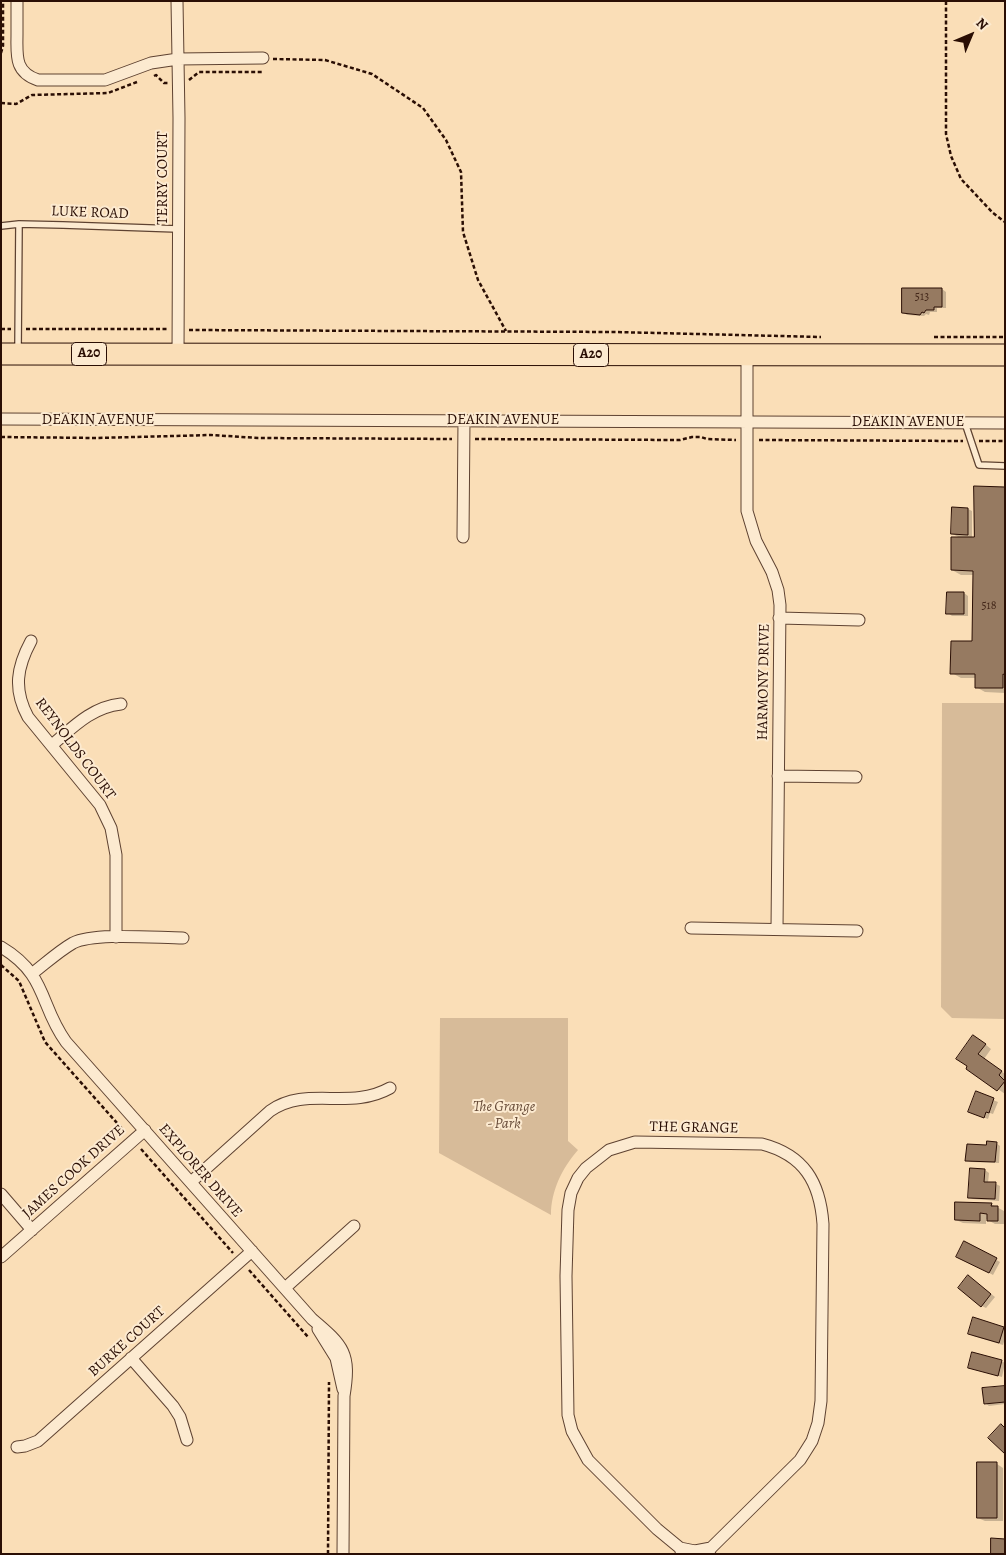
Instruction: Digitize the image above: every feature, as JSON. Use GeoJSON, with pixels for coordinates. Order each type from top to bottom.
{"type":"FeatureCollection","features":[{"type":"Feature","properties":{"kind":"highway","name":"A20"},"geometry":{"type":"LineString","coordinates":[[10,354],[1005,355]]}},
{"type":"Feature","properties":{"kind":"street"},"geometry":{"type":"LineString","coordinates":[[17,1],[16,58],[23,72],[30,78],[38,80],[104,80],[151,63],[178,59],[263,58]]}},
{"type":"Feature","properties":{"kind":"street","name":"TERRY COURT"},"geometry":{"type":"LineString","coordinates":[[177,1],[178,355]]}},
{"type":"Feature","properties":{"kind":"street","name":"HARMONY DRIVE"},"geometry":{"type":"LineString","coordinates":[[746,356],[747,511],[756,542],[772,572],[778,590],[777,929]]}},
{"type":"Feature","properties":{"kind":"street","name":"DEAKIN AVENUE"},"geometry":{"type":"LineString","coordinates":[[1,420],[1005,423]]}},
{"type":"Feature","properties":{"kind":"street"},"geometry":{"type":"LineString","coordinates":[[463,537],[464,420]]}},
{"type":"Feature","properties":{"kind":"street"},"geometry":{"type":"LineString","coordinates":[[779,618],[859,620]]}},
{"type":"Feature","properties":{"kind":"street","name":"REYNOLDS COURT"},"geometry":{"type":"LineString","coordinates":[[31,641],[20,668],[19,694],[21,705],[28,717],[100,805],[111,828],[116,856],[116,937]]}},
{"type":"Feature","properties":{"kind":"street"},"geometry":{"type":"LineString","coordinates":[[52,745],[95,711],[121,704]]}},
{"type":"Feature","properties":{"kind":"street"},"geometry":{"type":"LineString","coordinates":[[778,776],[856,777]]}},
{"type":"Feature","properties":{"kind":"street"},"geometry":{"type":"LineString","coordinates":[[692,928],[857,931]]}},
{"type":"Feature","properties":{"kind":"street"},"geometry":{"type":"LineString","coordinates":[[32,973],[74,943],[83,939],[116,937],[182,938]]}},
{"type":"Feature","properties":{"kind":"street","name":"EXPLORER DRIVE"},"geometry":{"type":"LineString","coordinates":[[1,947],[19,958],[32,973],[39,984],[55,1025],[66,1042],[312,1319],[336,1358],[344,1396],[343,1554]]}},
{"type":"Feature","properties":{"kind":"street"},"geometry":{"type":"LineString","coordinates":[[190,1182],[280,1104],[300,1099],[359,1099],[380,1094],[390,1088]]}},
{"type":"Feature","properties":{"kind":"street","name":"JAMES COOK DRIVE"},"geometry":{"type":"LineString","coordinates":[[1,1257],[144,1130]]}},
{"type":"Feature","properties":{"kind":"street","name":"THE GRANGE"},"geometry":{"type":"LineString","coordinates":[[635,1142],[762,1144],[790,1155],[811,1178],[818,1190],[821,1204],[823,1224],[822,1374],[818,1423],[812,1441],[800,1460],[710,1551],[681,1551],[588,1460],[572,1431],[568,1415],[566,1276],[568,1210],[571,1193],[582,1173],[597,1158],[609,1150],[635,1142]]}},
{"type":"Feature","properties":{"kind":"street"},"geometry":{"type":"LineString","coordinates":[[1,1194],[32,1230]]}},
{"type":"Feature","properties":{"kind":"street"},"geometry":{"type":"LineString","coordinates":[[285,1288],[354,1226]]}},
{"type":"Feature","properties":{"kind":"street","name":"BURKE COURT"},"geometry":{"type":"LineString","coordinates":[[17,1447],[25,1446],[38,1440],[252,1251]]}},
{"type":"Feature","properties":{"kind":"street"},"geometry":{"type":"LineString","coordinates":[[131,1358],[173,1406],[180,1417],[188,1440]]}},
{"type":"Feature","properties":{"kind":"lane","name":"LUKE ROAD"},"geometry":{"type":"LineString","coordinates":[[1,226],[19,224],[178,229]]}},
{"type":"Feature","properties":{"kind":"lane"},"geometry":{"type":"LineString","coordinates":[[10,354],[18,329],[19,224]]}},
{"type":"Feature","properties":{"kind":"lane"},"geometry":{"type":"LineString","coordinates":[[965,422],[979,465],[1004,467]]}},
{"type":"Feature","properties":{"kind":"path"},"geometry":{"type":"LineString","coordinates":[[1,53],[3,46],[3,1]]}},
{"type":"Feature","properties":{"kind":"path"},"geometry":{"type":"LineString","coordinates":[[946,1],[946,134],[950,156],[961,179],[993,213],[1005,222]]}},
{"type":"Feature","properties":{"kind":"path"},"geometry":{"type":"LineString","coordinates":[[263,58],[325,60],[372,74],[423,108],[446,140],[462,172],[463,232],[478,280],[506,331]]}},
{"type":"Feature","properties":{"kind":"path"},"geometry":{"type":"LineString","coordinates":[[150,77],[156,75],[164,82],[178,83],[189,82],[199,72],[264,72]]}},
{"type":"Feature","properties":{"kind":"path"},"geometry":{"type":"LineString","coordinates":[[1,103],[16,104],[32,95],[108,93],[144,79]]}},
{"type":"Feature","properties":{"kind":"path"},"geometry":{"type":"LineString","coordinates":[[1,329],[724,333],[828,337]]}},
{"type":"Feature","properties":{"kind":"path"},"geometry":{"type":"LineString","coordinates":[[927,337],[1005,337]]}},
{"type":"Feature","properties":{"kind":"path"},"geometry":{"type":"LineString","coordinates":[[1,437],[211,436],[258,438],[680,440],[701,437],[713,440],[1005,441]]}},
{"type":"Feature","properties":{"kind":"path"},"geometry":{"type":"LineString","coordinates":[[133,1140],[310,1340]]}},
{"type":"Feature","properties":{"kind":"path"},"geometry":{"type":"LineString","coordinates":[[328,1380],[328,1554]]}},
{"type":"Feature","properties":{"kind":"green space"},"geometry":{"type":"Polygon","coordinates":[[[942,703],[1005,703],[1005,1019],[952,1018],[941,1007],[942,703]]]}},
{"type":"Feature","properties":{"kind":"green space","name":"The Grange - Park"},"geometry":{"type":"Polygon","coordinates":[[[440,1018],[568,1018],[568,1141],[578,1150],[562,1172],[555,1189],[551,1215],[439,1153],[440,1018]]]}},
{"type":"Feature","properties":{"kind":"building"},"geometry":{"type":"Polygon","coordinates":[[[902,288],[942,288],[942,307],[934,307],[934,310],[926,310],[920,315],[902,313],[902,288]]]}},
{"type":"Feature","properties":{"kind":"building"},"geometry":{"type":"Polygon","coordinates":[[[974,486],[1005,487],[1005,675],[1003,674],[1003,688],[975,688],[975,674],[950,674],[951,641],[972,641],[973,571],[951,570],[951,537],[974,537],[974,486]]]}},
{"type":"Feature","properties":{"kind":"building"},"geometry":{"type":"Polygon","coordinates":[[[952,507],[968,508],[968,535],[951,534],[952,507]]]}},
{"type":"Feature","properties":{"kind":"building"},"geometry":{"type":"Polygon","coordinates":[[[947,592],[964,592],[964,614],[946,614],[947,592]]]}},
{"type":"Feature","properties":{"kind":"building"},"geometry":{"type":"Polygon","coordinates":[[[973,1035],[986,1044],[978,1054],[1002,1071],[999,1075],[1005,1081],[997,1091],[966,1069],[967,1066],[956,1059],[973,1035]]]}},
{"type":"Feature","properties":{"kind":"building"},"geometry":{"type":"Polygon","coordinates":[[[976,1091],[994,1098],[989,1113],[986,1112],[984,1118],[968,1112],[976,1091]]]}},
{"type":"Feature","properties":{"kind":"building"},"geometry":{"type":"Polygon","coordinates":[[[987,1141],[997,1142],[995,1162],[965,1161],[967,1144],[986,1145],[987,1141]]]}},
{"type":"Feature","properties":{"kind":"building"},"geometry":{"type":"Polygon","coordinates":[[[970,1168],[985,1169],[984,1182],[996,1182],[995,1199],[968,1198],[970,1168]]]}},
{"type":"Feature","properties":{"kind":"building"},"geometry":{"type":"Polygon","coordinates":[[[955,1202],[992,1203],[991,1206],[998,1206],[998,1221],[987,1221],[987,1214],[980,1213],[980,1221],[955,1220],[955,1202]]]}},
{"type":"Feature","properties":{"kind":"building"},"geometry":{"type":"Polygon","coordinates":[[[964,1241],[997,1258],[989,1273],[956,1257],[964,1241]]]}},
{"type":"Feature","properties":{"kind":"building"},"geometry":{"type":"Polygon","coordinates":[[[968,1275],[991,1294],[981,1307],[958,1288],[968,1275]]]}},
{"type":"Feature","properties":{"kind":"building"},"geometry":{"type":"Polygon","coordinates":[[[973,1317],[1004,1327],[999,1343],[968,1334],[973,1317]]]}},
{"type":"Feature","properties":{"kind":"building"},"geometry":{"type":"Polygon","coordinates":[[[972,1352],[1002,1360],[998,1376],[968,1368],[972,1352]]]}},
{"type":"Feature","properties":{"kind":"building"},"geometry":{"type":"Polygon","coordinates":[[[1005,1386],[1005,1402],[984,1404],[982,1388],[1005,1386]]]}},
{"type":"Feature","properties":{"kind":"building"},"geometry":{"type":"Polygon","coordinates":[[[1001,1424],[1005,1428],[1005,1454],[988,1438],[1001,1424]]]}},
{"type":"Feature","properties":{"kind":"building"},"geometry":{"type":"Polygon","coordinates":[[[977,1462],[997,1462],[997,1518],[977,1518],[977,1462]]]}},
{"type":"Feature","properties":{"kind":"building"},"geometry":{"type":"Polygon","coordinates":[[[991,1538],[1005,1539],[1005,1554],[991,1554],[991,1538]]]}}]}
